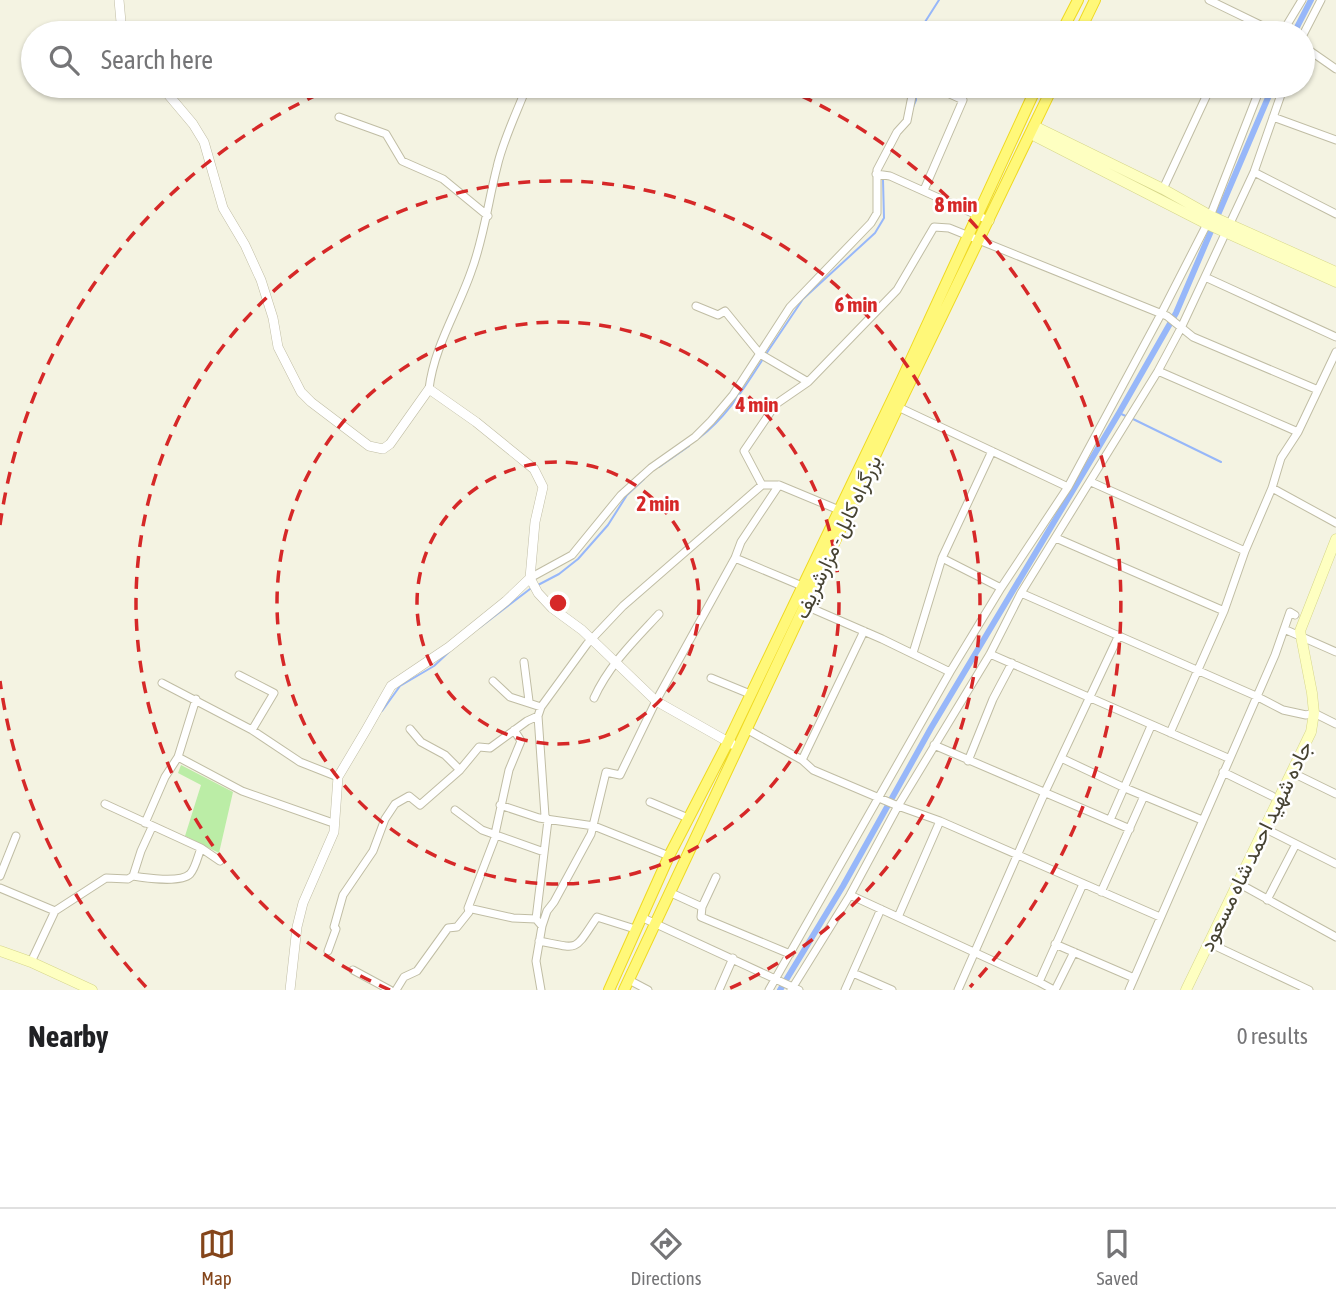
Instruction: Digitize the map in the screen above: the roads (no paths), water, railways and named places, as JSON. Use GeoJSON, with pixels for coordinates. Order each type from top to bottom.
{"type":"FeatureCollection","features":[{"type":"Feature","properties":{"kind":"highway"},"geometry":{"type":"LineString","coordinates":[[1067,21],[1078,0]]}},
{"type":"Feature","properties":{"kind":"highway"},"geometry":{"type":"LineString","coordinates":[[1084,21],[1094,0]]}},
{"type":"Feature","properties":{"kind":"highway","name":"بزرگراه کابل - مزارشریف"},"geometry":{"type":"LineString","coordinates":[[626,985],[740,749],[898,407],[980,242],[984,218],[1032,98]]}},
{"type":"Feature","properties":{"kind":"highway","name":"بزرگراه کابل - مزارشریف"},"geometry":{"type":"LineString","coordinates":[[609,990],[669,856],[728,742],[969,235],[984,218],[1047,98]]}},
{"type":"Feature","properties":{"kind":"main road"},"geometry":{"type":"LineString","coordinates":[[1032,130],[1164,189],[1210,220]]}},
{"type":"Feature","properties":{"kind":"main road"},"geometry":{"type":"LineString","coordinates":[[1032,130],[1210,220],[1336,272]]}},
{"type":"Feature","properties":{"kind":"main road"},"geometry":{"type":"LineString","coordinates":[[1228,228],[1336,282]]}},
{"type":"Feature","properties":{"kind":"main road","name":"جاده شهيد احمد شاه مسعود"},"geometry":{"type":"LineString","coordinates":[[1186,990],[1309,739],[1314,713],[1301,625],[1336,539]]}},
{"type":"Feature","properties":{"kind":"main road"},"geometry":{"type":"LineString","coordinates":[[0,951],[92,990]]}},
{"type":"Feature","properties":{"kind":"street"},"geometry":{"type":"LineString","coordinates":[[119,0],[121,21]]}},
{"type":"Feature","properties":{"kind":"street"},"geometry":{"type":"LineString","coordinates":[[1209,0],[1254,21]]}},
{"type":"Feature","properties":{"kind":"street"},"geometry":{"type":"LineString","coordinates":[[1287,21],[1302,0]]}},
{"type":"Feature","properties":{"kind":"street"},"geometry":{"type":"LineString","coordinates":[[1310,21],[1321,0]]}},
{"type":"Feature","properties":{"kind":"street"},"geometry":{"type":"LineString","coordinates":[[1315,54],[1336,69]]}},
{"type":"Feature","properties":{"kind":"street"},"geometry":{"type":"LineString","coordinates":[[171,98],[204,142],[223,208],[245,245],[261,280],[273,318],[278,347],[301,392],[369,446],[383,449],[390,444],[429,389],[431,370],[472,272],[488,216],[497,165],[522,98]]}},
{"type":"Feature","properties":{"kind":"street"},"geometry":{"type":"LineString","coordinates":[[290,990],[303,904],[334,832],[338,777],[391,686],[449,647],[532,581],[572,555],[621,495],[651,468],[695,437],[722,409],[763,355],[790,307],[871,223],[877,213],[876,174],[897,132],[907,121],[912,98]]}},
{"type":"Feature","properties":{"kind":"street"},"geometry":{"type":"LineString","coordinates":[[924,190],[963,100],[959,98]]}},
{"type":"Feature","properties":{"kind":"street"},"geometry":{"type":"LineString","coordinates":[[1164,189],[1206,98]]}},
{"type":"Feature","properties":{"kind":"street"},"geometry":{"type":"LineString","coordinates":[[769,990],[788,985],[850,895],[889,802],[950,672],[1001,588],[1068,487],[1164,315],[1210,220],[1256,98]]}},
{"type":"Feature","properties":{"kind":"street"},"geometry":{"type":"LineString","coordinates":[[788,985],[790,954],[889,802],[934,745],[990,654],[1021,593],[1158,371],[1254,172],[1280,98]]}},
{"type":"Feature","properties":{"kind":"street"},"geometry":{"type":"LineString","coordinates":[[339,117],[386,134],[402,161],[443,179],[488,216]]}},
{"type":"Feature","properties":{"kind":"street"},"geometry":{"type":"LineString","coordinates":[[1273,117],[1336,140]]}},
{"type":"Feature","properties":{"kind":"street"},"geometry":{"type":"LineString","coordinates":[[1254,172],[1336,214]]}},
{"type":"Feature","properties":{"kind":"street"},"geometry":{"type":"LineString","coordinates":[[876,174],[890,176],[984,218]]}},
{"type":"Feature","properties":{"kind":"street"},"geometry":{"type":"LineString","coordinates":[[762,485],[744,451],[776,404],[808,382],[897,290],[934,227],[949,228],[969,235],[980,242],[1164,315],[1193,337],[1318,390]]}},
{"type":"Feature","properties":{"kind":"street"},"geometry":{"type":"LineString","coordinates":[[1205,277],[1336,337]]}},
{"type":"Feature","properties":{"kind":"street"},"geometry":{"type":"LineString","coordinates":[[696,306],[718,315],[726,311],[763,355],[808,382]]}},
{"type":"Feature","properties":{"kind":"street"},"geometry":{"type":"LineString","coordinates":[[1170,733],[1224,611],[1281,458],[1298,432],[1336,352]]}},
{"type":"Feature","properties":{"kind":"street"},"geometry":{"type":"LineString","coordinates":[[1158,371],[1298,432]]}},
{"type":"Feature","properties":{"kind":"street"},"geometry":{"type":"LineString","coordinates":[[429,389],[486,430],[534,469],[540,478],[543,487],[533,534],[532,581],[538,593],[656,701],[740,749]]}},
{"type":"Feature","properties":{"kind":"street"},"geometry":{"type":"LineString","coordinates":[[898,407],[1068,487]]}},
{"type":"Feature","properties":{"kind":"street"},"geometry":{"type":"LineString","coordinates":[[913,653],[942,558],[992,450]]}},
{"type":"Feature","properties":{"kind":"street"},"geometry":{"type":"LineString","coordinates":[[1091,482],[1245,551]]}},
{"type":"Feature","properties":{"kind":"street"},"geometry":{"type":"LineString","coordinates":[[536,919],[548,820],[545,816],[538,716],[541,706],[591,640],[623,606],[762,485],[779,485],[839,510]]}},
{"type":"Feature","properties":{"kind":"street"},"geometry":{"type":"LineString","coordinates":[[541,990],[536,961],[542,926],[547,911],[594,826],[606,772],[620,775],[656,701],[735,558],[741,542],[779,485]]}},
{"type":"Feature","properties":{"kind":"street"},"geometry":{"type":"LineString","coordinates":[[1272,488],[1336,523]]}},
{"type":"Feature","properties":{"kind":"street"},"geometry":{"type":"LineString","coordinates":[[1056,538],[1224,611]]}},
{"type":"Feature","properties":{"kind":"street"},"geometry":{"type":"LineString","coordinates":[[735,558],[802,586]]}},
{"type":"Feature","properties":{"kind":"street"},"geometry":{"type":"LineString","coordinates":[[942,558],[1001,588]]}},
{"type":"Feature","properties":{"kind":"street"},"geometry":{"type":"LineString","coordinates":[[1021,593],[1283,710],[1306,715],[1314,713],[1336,724]]}},
{"type":"Feature","properties":{"kind":"street"},"geometry":{"type":"LineString","coordinates":[[806,606],[950,672]]}},
{"type":"Feature","properties":{"kind":"street"},"geometry":{"type":"LineString","coordinates":[[1129,990],[1275,655],[1290,612],[1295,615]]}},
{"type":"Feature","properties":{"kind":"street"},"geometry":{"type":"LineString","coordinates":[[594,698],[603,678],[615,662],[659,614]]}},
{"type":"Feature","properties":{"kind":"street"},"geometry":{"type":"LineString","coordinates":[[1284,629],[1336,652]]}},
{"type":"Feature","properties":{"kind":"street"},"geometry":{"type":"LineString","coordinates":[[802,760],[863,631]]}},
{"type":"Feature","properties":{"kind":"street"},"geometry":{"type":"LineString","coordinates":[[958,990],[1045,792],[1119,635]]}},
{"type":"Feature","properties":{"kind":"street"},"geometry":{"type":"LineString","coordinates":[[990,654],[1228,758]]}},
{"type":"Feature","properties":{"kind":"street"},"geometry":{"type":"LineString","coordinates":[[524,663],[529,701]]}},
{"type":"Feature","properties":{"kind":"street"},"geometry":{"type":"LineString","coordinates":[[968,761],[993,699],[1012,663]]}},
{"type":"Feature","properties":{"kind":"street"},"geometry":{"type":"LineString","coordinates":[[239,676],[274,694],[252,730]]}},
{"type":"Feature","properties":{"kind":"street"},"geometry":{"type":"LineString","coordinates":[[711,678],[750,694]]}},
{"type":"Feature","properties":{"kind":"street"},"geometry":{"type":"LineString","coordinates":[[493,681],[510,697],[541,706]]}},
{"type":"Feature","properties":{"kind":"street"},"geometry":{"type":"LineString","coordinates":[[162,682],[252,730],[300,762],[338,777]]}},
{"type":"Feature","properties":{"kind":"street"},"geometry":{"type":"LineString","coordinates":[[133,876],[165,777],[178,757],[196,699]]}},
{"type":"Feature","properties":{"kind":"street"},"geometry":{"type":"LineString","coordinates":[[328,951],[343,895],[373,851],[385,819],[395,804],[410,796],[419,805],[460,770],[479,747],[490,748],[538,716]]}},
{"type":"Feature","properties":{"kind":"street"},"geometry":{"type":"LineString","coordinates":[[1110,820],[1151,726]]}},
{"type":"Feature","properties":{"kind":"street"},"geometry":{"type":"LineString","coordinates":[[410,729],[421,742],[445,755],[460,770]]}},
{"type":"Feature","properties":{"kind":"street"},"geometry":{"type":"LineString","coordinates":[[396,990],[404,977],[417,971],[448,928],[457,927],[469,912],[468,908],[496,834],[509,770],[521,741],[514,730]]}},
{"type":"Feature","properties":{"kind":"street"},"geometry":{"type":"LineString","coordinates":[[748,730],[802,760],[813,770],[940,821],[1160,917]]}},
{"type":"Feature","properties":{"kind":"street"},"geometry":{"type":"LineString","coordinates":[[934,745],[1130,829]]}},
{"type":"Feature","properties":{"kind":"street"},"geometry":{"type":"LineString","coordinates":[[178,757],[254,797],[333,823]]}},
{"type":"Feature","properties":{"kind":"street"},"geometry":{"type":"LineString","coordinates":[[1062,758],[1202,820]]}},
{"type":"Feature","properties":{"kind":"street"},"geometry":{"type":"LineString","coordinates":[[1223,772],[1272,796]]}},
{"type":"Feature","properties":{"kind":"street"},"geometry":{"type":"LineString","coordinates":[[1293,773],[1336,794]]}},
{"type":"Feature","properties":{"kind":"street"},"geometry":{"type":"LineString","coordinates":[[1101,892],[1144,796]]}},
{"type":"Feature","properties":{"kind":"street"},"geometry":{"type":"LineString","coordinates":[[650,802],[688,818]]}},
{"type":"Feature","properties":{"kind":"street"},"geometry":{"type":"LineString","coordinates":[[105,804],[201,848],[220,861]]}},
{"type":"Feature","properties":{"kind":"street"},"geometry":{"type":"LineString","coordinates":[[500,806],[548,820],[594,826],[669,856]]}},
{"type":"Feature","properties":{"kind":"street"},"geometry":{"type":"LineString","coordinates":[[455,810],[482,830],[544,852]]}},
{"type":"Feature","properties":{"kind":"street"},"geometry":{"type":"LineString","coordinates":[[898,917],[940,821]]}},
{"type":"Feature","properties":{"kind":"street"},"geometry":{"type":"LineString","coordinates":[[1264,828],[1336,864]]}},
{"type":"Feature","properties":{"kind":"street"},"geometry":{"type":"LineString","coordinates":[[0,876],[16,836]]}},
{"type":"Feature","properties":{"kind":"street"},"geometry":{"type":"LineString","coordinates":[[1267,900],[1296,844]]}},
{"type":"Feature","properties":{"kind":"street"},"geometry":{"type":"LineString","coordinates":[[31,962],[55,911],[106,878],[184,877],[191,873],[201,848]]}},
{"type":"Feature","properties":{"kind":"street"},"geometry":{"type":"LineString","coordinates":[[716,877],[702,907],[700,914],[703,918],[790,954]]}},
{"type":"Feature","properties":{"kind":"street"},"geometry":{"type":"LineString","coordinates":[[1238,883],[1336,937]]}},
{"type":"Feature","properties":{"kind":"street"},"geometry":{"type":"LineString","coordinates":[[1040,982],[1083,884]]}},
{"type":"Feature","properties":{"kind":"street"},"geometry":{"type":"LineString","coordinates":[[0,888],[55,911]]}},
{"type":"Feature","properties":{"kind":"street"},"geometry":{"type":"LineString","coordinates":[[669,892],[702,907]]}},
{"type":"Feature","properties":{"kind":"street"},"geometry":{"type":"LineString","coordinates":[[850,895],[1055,990],[1074,953]]}},
{"type":"Feature","properties":{"kind":"street"},"geometry":{"type":"LineString","coordinates":[[468,908],[513,918],[536,919],[542,926]]}},
{"type":"Feature","properties":{"kind":"street"},"geometry":{"type":"LineString","coordinates":[[845,990],[881,909]]}},
{"type":"Feature","properties":{"kind":"street"},"geometry":{"type":"LineString","coordinates":[[539,941],[572,948],[578,945],[597,917],[635,929]]}},
{"type":"Feature","properties":{"kind":"street"},"geometry":{"type":"LineString","coordinates":[[641,917],[788,985]]}},
{"type":"Feature","properties":{"kind":"street"},"geometry":{"type":"LineString","coordinates":[[1209,943],[1309,990]]}},
{"type":"Feature","properties":{"kind":"street"},"geometry":{"type":"LineString","coordinates":[[1055,944],[1134,978]]}},
{"type":"Feature","properties":{"kind":"street"},"geometry":{"type":"LineString","coordinates":[[719,990],[733,958]]}},
{"type":"Feature","properties":{"kind":"street"},"geometry":{"type":"LineString","coordinates":[[353,970],[390,990]]}},
{"type":"Feature","properties":{"kind":"street"},"geometry":{"type":"LineString","coordinates":[[852,973],[890,990]]}},
{"type":"Feature","properties":{"kind":"street"},"geometry":{"type":"LineString","coordinates":[[626,985],[648,990]]}},
{"type":"Feature","properties":{"kind":"waterway"},"geometry":{"type":"LineString","coordinates":[[926,21],[939,0]]}},
{"type":"Feature","properties":{"kind":"waterway"},"geometry":{"type":"LineString","coordinates":[[1300,21],[1311,0]]}},
{"type":"Feature","properties":{"kind":"waterway"},"geometry":{"type":"LineString","coordinates":[[913,107],[916,98]]}},
{"type":"Feature","properties":{"kind":"waterway"},"geometry":{"type":"LineString","coordinates":[[780,990],[1176,313],[1268,98]]}},
{"type":"Feature","properties":{"kind":"waterway"},"geometry":{"type":"LineString","coordinates":[[766,354],[803,299],[875,233],[884,218],[883,180]]}},
{"type":"Feature","properties":{"kind":"waterway"},"geometry":{"type":"LineString","coordinates":[[699,438],[727,411],[763,359]]}},
{"type":"Feature","properties":{"kind":"waterway"},"geometry":{"type":"LineString","coordinates":[[1119,413],[1128,417]]}},
{"type":"Feature","properties":{"kind":"waterway"},"geometry":{"type":"LineString","coordinates":[[1133,419],[1221,462]]}},
{"type":"Feature","properties":{"kind":"waterway"},"geometry":{"type":"LineString","coordinates":[[659,467],[689,446]]}},
{"type":"Feature","properties":{"kind":"waterway"},"geometry":{"type":"LineString","coordinates":[[538,585],[559,574],[578,559],[608,525],[627,495],[644,479]]}},
{"type":"Feature","properties":{"kind":"waterway"},"geometry":{"type":"LineString","coordinates":[[479,628],[530,589]]}},
{"type":"Feature","properties":{"kind":"waterway"},"geometry":{"type":"LineString","coordinates":[[382,711],[400,686],[434,666],[450,651]]}}]}
